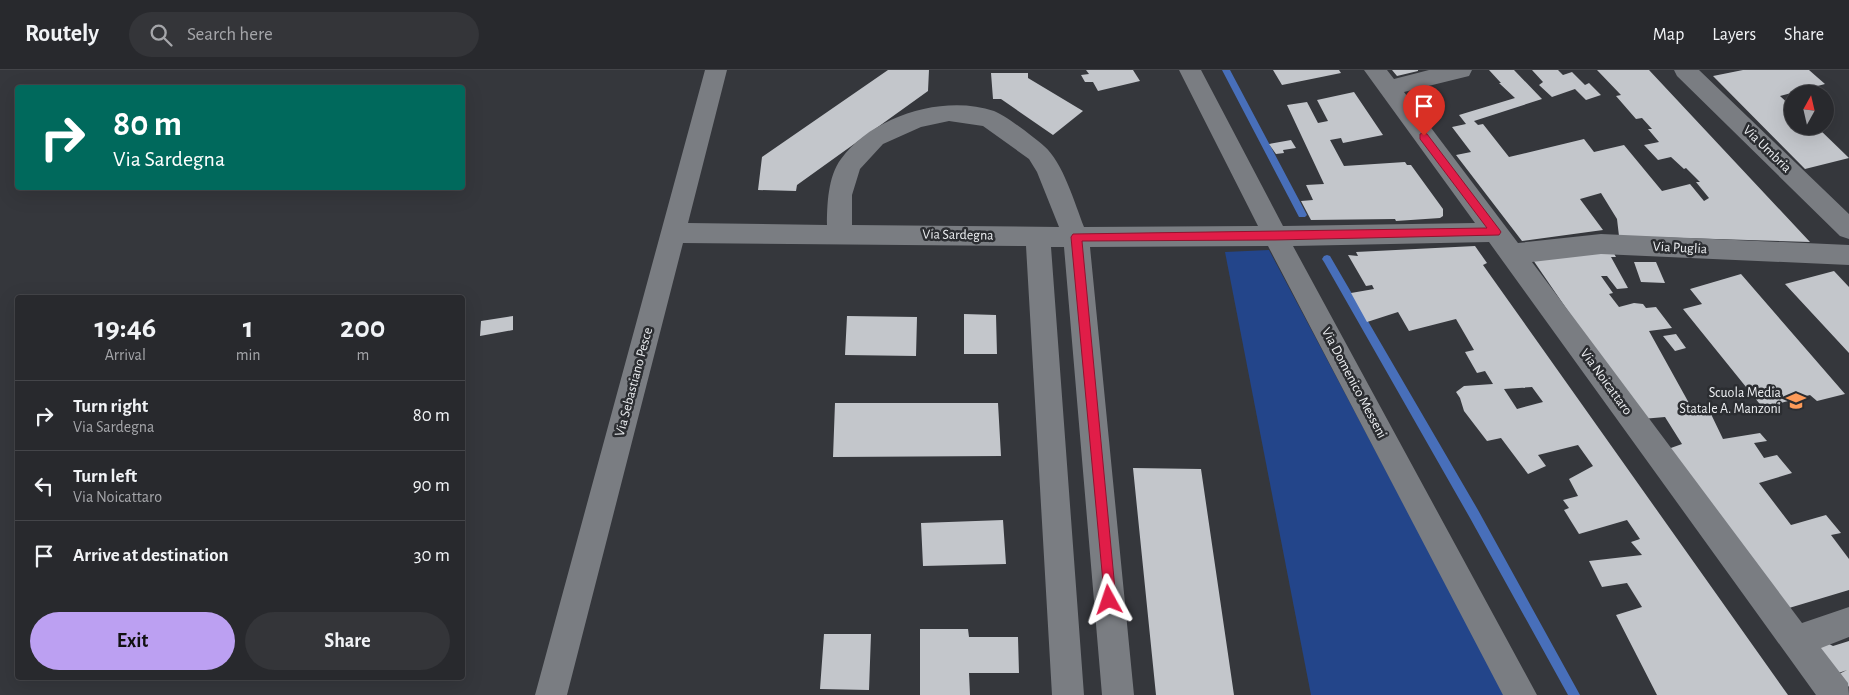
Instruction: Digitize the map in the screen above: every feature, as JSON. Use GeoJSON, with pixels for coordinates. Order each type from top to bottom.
{"type":"FeatureCollection","features":[{"type":"Feature","properties":{"kind":"street","name":"Via Sebastiano Pesce"},"geometry":{"type":"LineString","coordinates":[[551,695],[716,70]]}},
{"type":"Feature","properties":{"kind":"street","name":"Via Domenico Messeni"},"geometry":{"type":"LineString","coordinates":[[1190,70],[1275,236],[1521,695]]}},
{"type":"Feature","properties":{"kind":"street"},"geometry":{"type":"LineString","coordinates":[[1381,79],[1461,70]]}},
{"type":"Feature","properties":{"kind":"street","name":"Via Umbria"},"geometry":{"type":"LineString","coordinates":[[1685,70],[1849,229]]}},
{"type":"Feature","properties":{"kind":"street","name":"Via Noicattaro"},"geometry":{"type":"LineString","coordinates":[[1381,79],[1496,232],[1836,695]]}},
{"type":"Feature","properties":{"kind":"street"},"geometry":{"type":"LineString","coordinates":[[839,234],[840,195],[849,165],[875,138],[916,119],[949,113],[989,118],[1037,153],[1048,170],[1076,237],[1118,695]]}},
{"type":"Feature","properties":{"kind":"street","name":"Via Sardegna"},"geometry":{"type":"LineString","coordinates":[[673,233],[1076,237],[1496,232]]}},
{"type":"Feature","properties":{"kind":"street"},"geometry":{"type":"LineString","coordinates":[[1038,236],[1068,695]]}},
{"type":"Feature","properties":{"kind":"street","name":"Via Puglia"},"geometry":{"type":"LineString","coordinates":[[1512,254],[1601,244],[1849,255]]}},
{"type":"Feature","properties":{"kind":"street"},"geometry":{"type":"LineString","coordinates":[[1796,641],[1849,622]]}},
{"type":"Feature","properties":{"kind":"shaded area"},"geometry":{"type":"Polygon","coordinates":[[[1269,250],[1505,695],[1311,695],[1225,252],[1269,250]]]}},
{"type":"Feature","properties":{"kind":"building"},"geometry":{"type":"Polygon","coordinates":[[[888,70],[929,70],[928,91],[797,185],[796,191],[758,190],[762,157],[888,70]]]}},
{"type":"Feature","properties":{"kind":"building"},"geometry":{"type":"Polygon","coordinates":[[[1086,70],[1133,70],[1140,81],[1098,91],[1093,82],[1085,82],[1081,75],[1089,74],[1086,70]]]}},
{"type":"Feature","properties":{"kind":"building"},"geometry":{"type":"Polygon","coordinates":[[[1273,70],[1339,70],[1341,73],[1282,85],[1273,70]]]}},
{"type":"Feature","properties":{"kind":"building"},"geometry":{"type":"Polygon","coordinates":[[[1392,70],[1418,70],[1418,71],[1397,76],[1392,70]]]}},
{"type":"Feature","properties":{"kind":"building"},"geometry":{"type":"Polygon","coordinates":[[[1489,70],[1514,70],[1542,99],[1474,121],[1478,125],[1483,124],[1509,157],[1584,139],[1594,152],[1624,145],[1662,191],[1690,184],[1704,201],[1709,198],[1696,182],[1700,182],[1686,168],[1684,169],[1671,157],[1658,160],[1644,145],[1659,142],[1648,129],[1652,129],[1642,118],[1636,119],[1616,96],[1621,95],[1597,70],[1649,70],[1810,242],[1619,236],[1617,219],[1601,193],[1580,199],[1603,230],[1522,241],[1456,155],[1471,152],[1452,127],[1466,124],[1459,115],[1515,98],[1499,83],[1501,83],[1489,70]]]}},
{"type":"Feature","properties":{"kind":"building"},"geometry":{"type":"Polygon","coordinates":[[[1532,70],[1558,70],[1563,75],[1572,72],[1585,85],[1589,83],[1601,95],[1586,100],[1575,89],[1552,97],[1539,85],[1543,82],[1532,70]]]}},
{"type":"Feature","properties":{"kind":"building"},"geometry":{"type":"Polygon","coordinates":[[[1743,70],[1809,70],[1825,84],[1784,85],[1784,95],[1780,96],[1784,100],[1784,135],[1825,135],[1849,158],[1805,169],[1713,76],[1743,70]]]}},
{"type":"Feature","properties":{"kind":"building"},"geometry":{"type":"Polygon","coordinates":[[[991,73],[1028,73],[1028,78],[1083,111],[1053,135],[1001,99],[993,99],[991,73]]]}},
{"type":"Feature","properties":{"kind":"building"},"geometry":{"type":"Polygon","coordinates":[[[1354,92],[1383,135],[1343,143],[1341,138],[1330,140],[1344,166],[1405,162],[1407,165],[1411,165],[1443,209],[1443,216],[1440,218],[1396,221],[1395,219],[1311,220],[1301,201],[1313,200],[1306,185],[1324,184],[1287,105],[1307,102],[1318,123],[1328,121],[1317,100],[1354,92]]]}},
{"type":"Feature","properties":{"kind":"building"},"geometry":{"type":"Polygon","coordinates":[[[1291,140],[1296,148],[1283,150],[1284,153],[1276,154],[1269,144],[1291,140]]]}},
{"type":"Feature","properties":{"kind":"building"},"geometry":{"type":"Polygon","coordinates":[[[1475,246],[1487,263],[1483,265],[1788,695],[1657,695],[1616,615],[1642,607],[1627,583],[1602,587],[1589,561],[1642,555],[1631,542],[1640,539],[1627,520],[1579,534],[1564,510],[1569,508],[1563,500],[1578,496],[1569,479],[1593,466],[1578,445],[1538,455],[1546,466],[1528,474],[1501,438],[1487,441],[1464,411],[1456,392],[1464,386],[1493,384],[1485,371],[1477,373],[1465,352],[1474,350],[1456,319],[1409,331],[1398,312],[1367,322],[1351,293],[1374,289],[1372,285],[1366,286],[1348,255],[1358,256],[1356,252],[1475,246]],[[1532,387],[1504,389],[1517,409],[1543,402],[1532,387]]]}},
{"type":"Feature","properties":{"kind":"building"},"geometry":{"type":"Polygon","coordinates":[[[1611,248],[1616,257],[1611,257],[1628,288],[1617,289],[1607,276],[1601,276],[1613,293],[1609,294],[1619,307],[1634,303],[1643,304],[1646,308],[1656,307],[1672,328],[1649,331],[1695,414],[1710,412],[1723,439],[1760,433],[1767,441],[1754,443],[1764,458],[1777,455],[1792,473],[1759,483],[1791,525],[1826,515],[1841,533],[1831,535],[1849,559],[1849,590],[1789,608],[1668,449],[1682,444],[1665,417],[1642,419],[1531,257],[1611,248]]]}},
{"type":"Feature","properties":{"kind":"building"},"geometry":{"type":"Polygon","coordinates":[[[1634,262],[1656,262],[1665,283],[1641,282],[1634,262]]]}},
{"type":"Feature","properties":{"kind":"building"},"geometry":{"type":"Polygon","coordinates":[[[1834,271],[1849,287],[1849,353],[1785,284],[1834,271]]]}},
{"type":"Feature","properties":{"kind":"building"},"geometry":{"type":"Polygon","coordinates":[[[1741,274],[1845,394],[1817,401],[1810,395],[1763,408],[1683,309],[1702,304],[1690,289],[1741,274]]]}},
{"type":"Feature","properties":{"kind":"building"},"geometry":{"type":"Polygon","coordinates":[[[964,314],[996,315],[997,354],[964,354],[964,314]]]}},
{"type":"Feature","properties":{"kind":"building"},"geometry":{"type":"Polygon","coordinates":[[[513,316],[513,330],[480,336],[481,321],[513,316]]]}},
{"type":"Feature","properties":{"kind":"building"},"geometry":{"type":"Polygon","coordinates":[[[847,316],[917,317],[916,356],[845,355],[847,316]]]}},
{"type":"Feature","properties":{"kind":"building"},"geometry":{"type":"Polygon","coordinates":[[[1676,334],[1686,348],[1675,351],[1663,336],[1676,334]]]}},
{"type":"Feature","properties":{"kind":"building"},"geometry":{"type":"Polygon","coordinates":[[[835,403],[998,403],[1001,456],[833,457],[835,403]]]}},
{"type":"Feature","properties":{"kind":"building"},"geometry":{"type":"Polygon","coordinates":[[[1133,468],[1201,469],[1234,695],[1156,695],[1133,468]]]}},
{"type":"Feature","properties":{"kind":"building"},"geometry":{"type":"Polygon","coordinates":[[[1003,520],[1006,564],[923,566],[921,523],[1003,520]]]}},
{"type":"Feature","properties":{"kind":"building"},"geometry":{"type":"Polygon","coordinates":[[[920,629],[968,629],[969,637],[1018,637],[1019,673],[969,673],[970,695],[920,695],[920,629]]]}},
{"type":"Feature","properties":{"kind":"building"},"geometry":{"type":"Polygon","coordinates":[[[824,634],[871,634],[869,690],[820,689],[824,634]]]}},
{"type":"Feature","properties":{"kind":"building"},"geometry":{"type":"Polygon","coordinates":[[[1849,641],[1849,687],[1839,674],[1847,670],[1830,676],[1811,649],[1829,644],[1833,646],[1849,641]]]}},
{"type":"Feature","properties":{"kind":"waterway"},"geometry":{"type":"LineString","coordinates":[[1226,70],[1302,215]]}},
{"type":"Feature","properties":{"kind":"waterway"},"geometry":{"type":"LineString","coordinates":[[1327,259],[1474,514],[1574,695]]}},
{"type":"Feature","properties":{"kind":"place","name":"Scuola Media Statale A. Manzoni"},"geometry":{"type":"Point","coordinates":[1796,401]}},
{"type":"Feature","properties":{"kind":"route"},"geometry":{"type":"LineString","coordinates":[[1109,600],[1076,237],[1496,232],[1424,136]]}}]}
